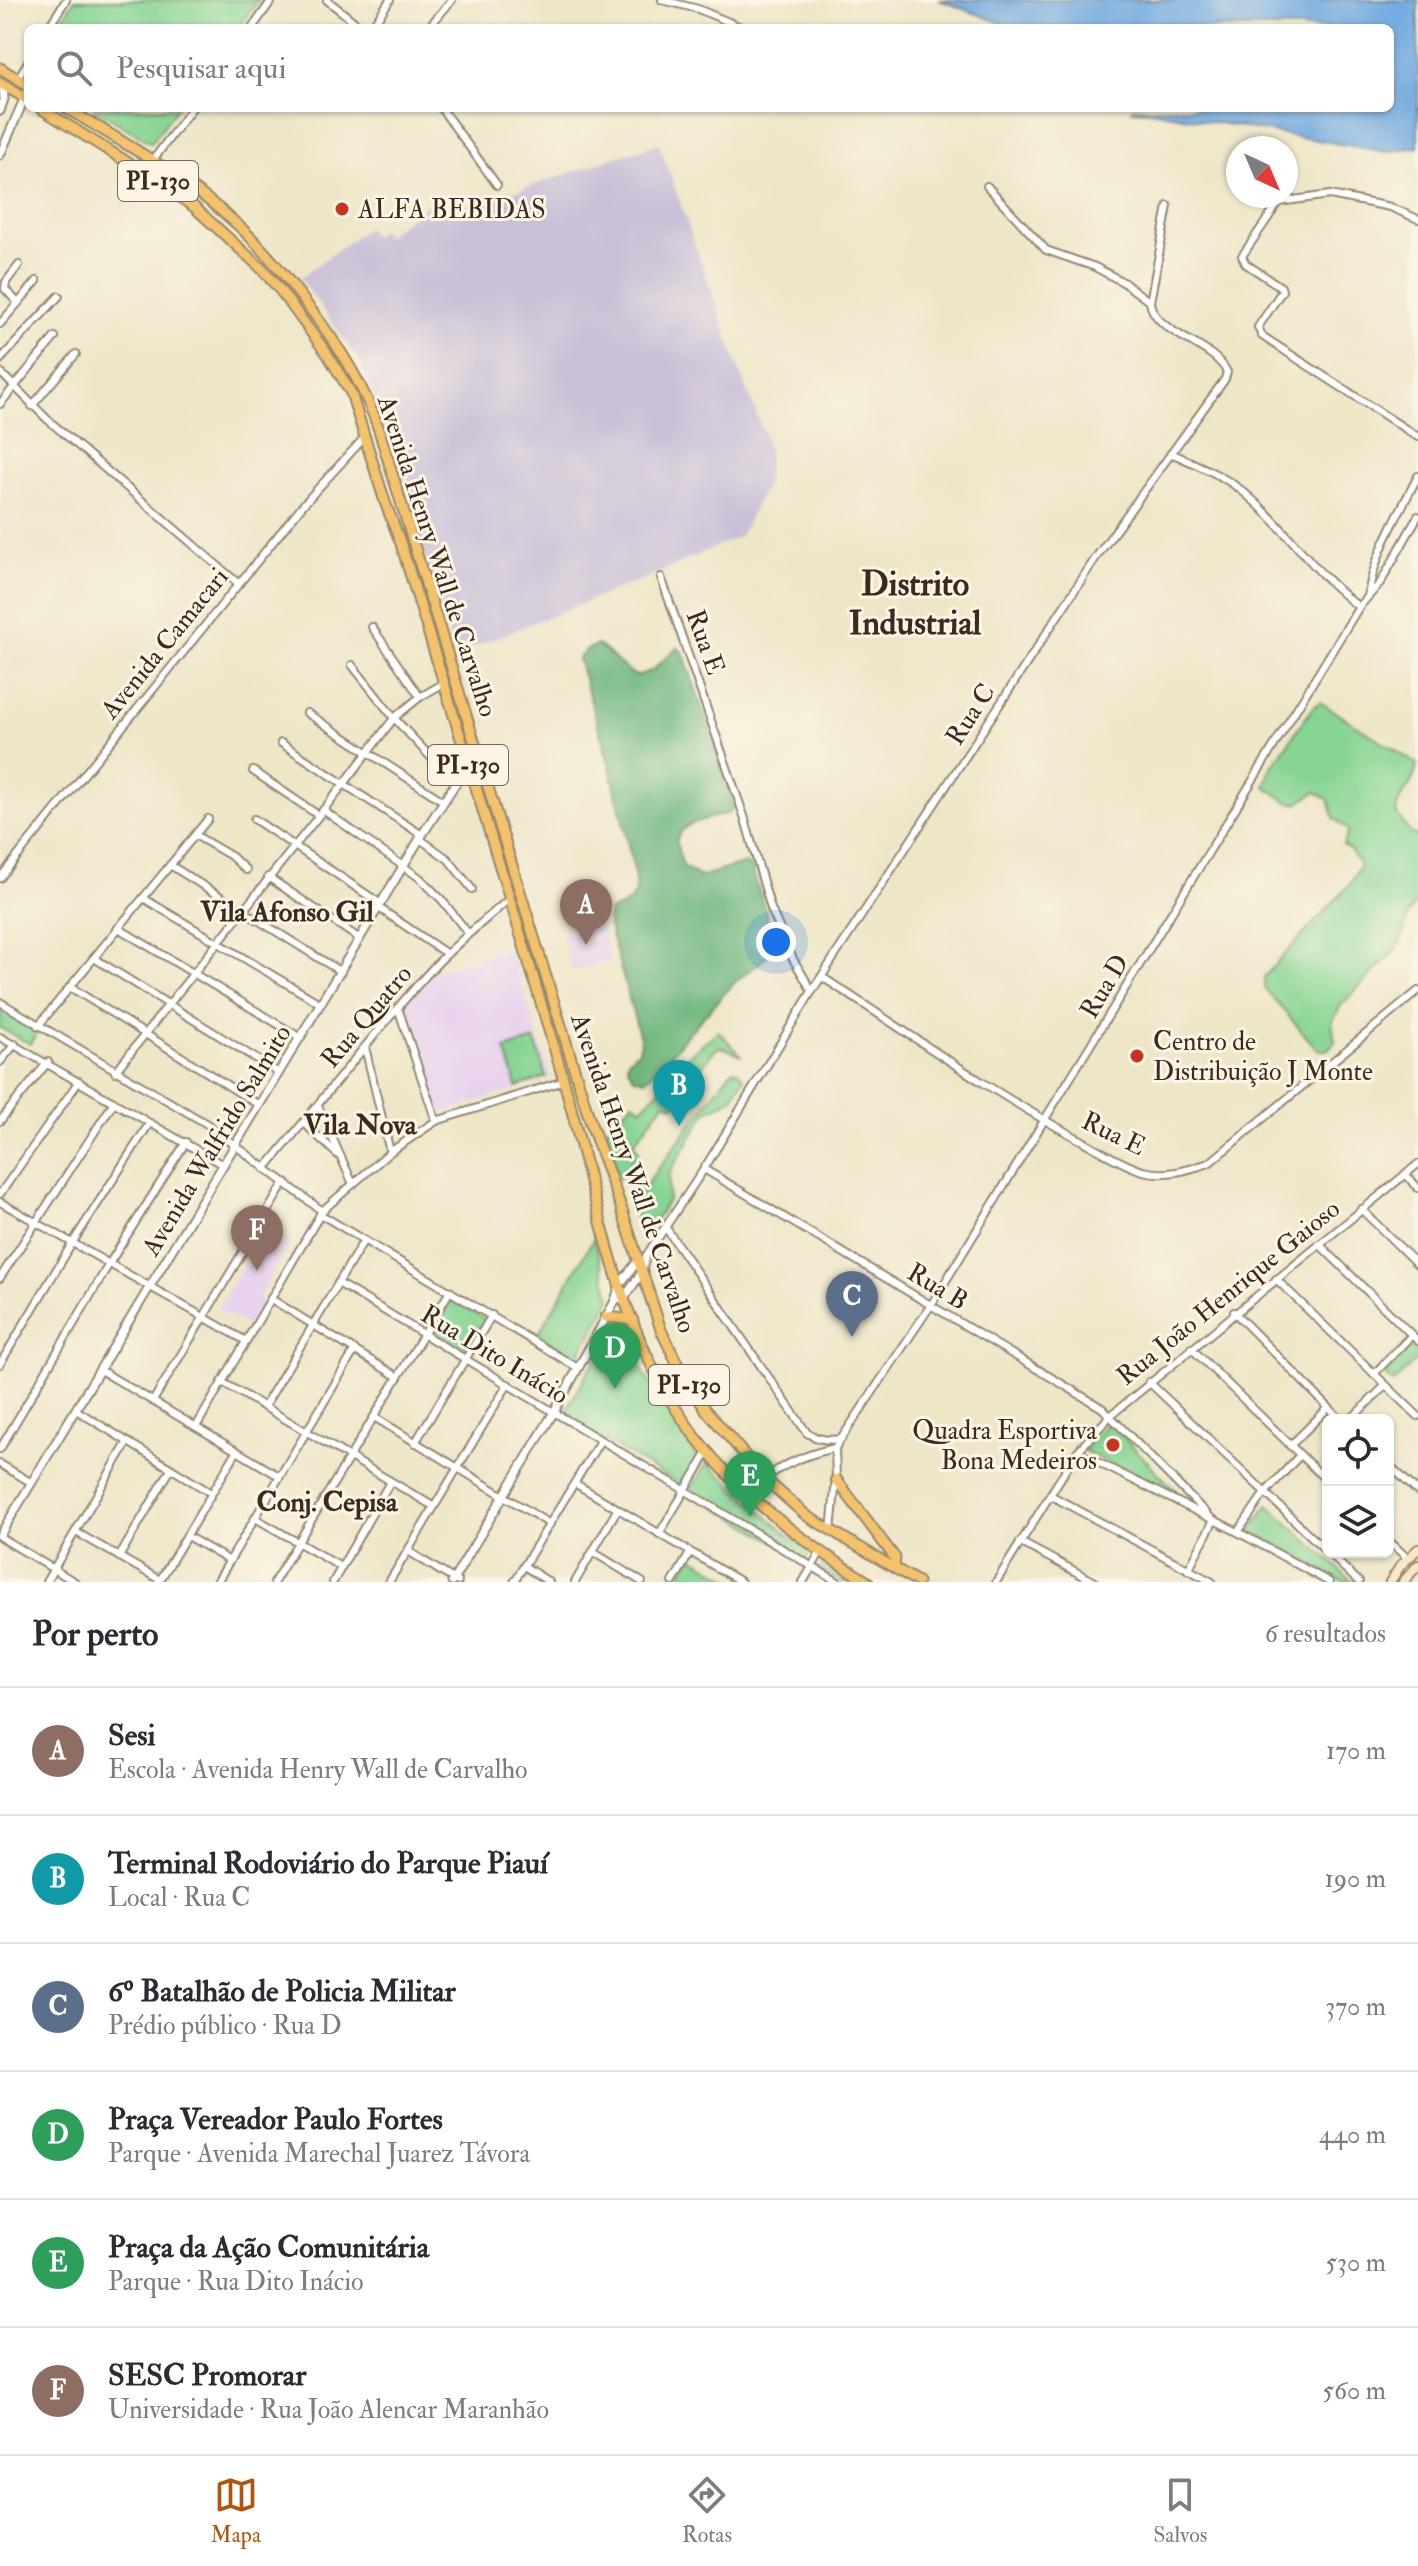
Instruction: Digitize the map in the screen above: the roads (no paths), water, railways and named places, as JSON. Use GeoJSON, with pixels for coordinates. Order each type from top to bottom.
{"type":"FeatureCollection","features":[{"type":"Feature","properties":{"kind":"main road"},"geometry":{"type":"LineString","coordinates":[[0,68],[18,78],[24,88]]}},
{"type":"Feature","properties":{"kind":"main road","name":"Avenida Henry Wall de Carvalho"},"geometry":{"type":"LineString","coordinates":[[46,112],[194,207],[260,267],[319,343],[347,386],[444,683],[564,1081],[620,1284],[620,1299],[633,1320],[665,1391],[708,1452],[797,1536],[868,1582]]}},
{"type":"Feature","properties":{"kind":"main road","name":"Avenida Henry Wall de Carvalho"},"geometry":{"type":"LineString","coordinates":[[73,112],[153,160],[222,212],[259,246],[290,282],[348,362],[378,427],[592,1127],[642,1258],[642,1272],[661,1330],[680,1369],[706,1410],[766,1480],[807,1516],[918,1582]]}},
{"type":"Feature","properties":{"kind":"main road"},"geometry":{"type":"LineString","coordinates":[[280,290],[290,282]]}},
{"type":"Feature","properties":{"kind":"main road"},"geometry":{"type":"LineString","coordinates":[[363,434],[369,426],[378,427]]}},
{"type":"Feature","properties":{"kind":"main road"},"geometry":{"type":"LineString","coordinates":[[383,498],[392,497],[398,492]]}},
{"type":"Feature","properties":{"kind":"main road"},"geometry":{"type":"LineString","coordinates":[[449,700],[461,698]]}},
{"type":"Feature","properties":{"kind":"main road"},"geometry":{"type":"LineString","coordinates":[[470,769],[483,769]]}},
{"type":"Feature","properties":{"kind":"main road"},"geometry":{"type":"LineString","coordinates":[[518,928],[530,924]]}},
{"type":"Feature","properties":{"kind":"main road"},"geometry":{"type":"LineString","coordinates":[[586,1165],[599,1191],[615,1192]]}},
{"type":"Feature","properties":{"kind":"main road"},"geometry":{"type":"LineString","coordinates":[[606,1317],[633,1320]]}},
{"type":"Feature","properties":{"kind":"main road"},"geometry":{"type":"LineString","coordinates":[[836,1479],[895,1558],[894,1568]]}},
{"type":"Feature","properties":{"kind":"main road"},"geometry":{"type":"LineString","coordinates":[[1390,1582],[1407,1558],[1418,1549]]}},
{"type":"Feature","properties":{"kind":"main road"},"geometry":{"type":"LineString","coordinates":[[1403,1582],[1418,1565]]}},
{"type":"Feature","properties":{"kind":"street"},"geometry":{"type":"LineString","coordinates":[[51,24],[66,0]]}},
{"type":"Feature","properties":{"kind":"street"},"geometry":{"type":"LineString","coordinates":[[255,24],[272,0]]}},
{"type":"Feature","properties":{"kind":"street"},"geometry":{"type":"LineString","coordinates":[[327,0],[357,24]]}},
{"type":"Feature","properties":{"kind":"street"},"geometry":{"type":"LineString","coordinates":[[374,24],[390,0]]}},
{"type":"Feature","properties":{"kind":"street"},"geometry":{"type":"LineString","coordinates":[[431,24],[452,0]]}},
{"type":"Feature","properties":{"kind":"street"},"geometry":{"type":"LineString","coordinates":[[662,0],[698,9],[734,24]]}},
{"type":"Feature","properties":{"kind":"street"},"geometry":{"type":"LineString","coordinates":[[0,111],[5,86],[18,78],[24,68]]}},
{"type":"Feature","properties":{"kind":"street"},"geometry":{"type":"LineString","coordinates":[[0,155],[24,100]]}},
{"type":"Feature","properties":{"kind":"street"},"geometry":{"type":"LineString","coordinates":[[153,160],[189,112]]}},
{"type":"Feature","properties":{"kind":"street"},"geometry":{"type":"LineString","coordinates":[[444,112],[497,185]]}},
{"type":"Feature","properties":{"kind":"street"},"geometry":{"type":"LineString","coordinates":[[987,186],[1046,250],[1095,267],[1150,302],[1168,206]]}},
{"type":"Feature","properties":{"kind":"street"},"geometry":{"type":"LineString","coordinates":[[1418,219],[1390,207],[1330,195],[1279,202],[1242,256],[1246,264],[1281,287],[1282,291],[1258,327],[1262,336],[1418,437]]}},
{"type":"Feature","properties":{"kind":"street"},"geometry":{"type":"LineString","coordinates":[[18,303],[5,289],[6,282],[19,265]]}},
{"type":"Feature","properties":{"kind":"street"},"geometry":{"type":"LineString","coordinates":[[0,324],[37,281]]}},
{"type":"Feature","properties":{"kind":"street"},"geometry":{"type":"LineString","coordinates":[[0,360],[59,296]]}},
{"type":"Feature","properties":{"kind":"street","name":"Rua C"},"geometry":{"type":"LineString","coordinates":[[642,1258],[666,1228],[812,991],[1097,556],[1225,379],[1227,372],[1219,361],[1160,321],[1151,310],[1150,302]]}},
{"type":"Feature","properties":{"kind":"street"},"geometry":{"type":"LineString","coordinates":[[0,404],[55,337]]}},
{"type":"Feature","properties":{"kind":"street"},"geometry":{"type":"LineString","coordinates":[[32,406],[76,354]]}},
{"type":"Feature","properties":{"kind":"street"},"geometry":{"type":"LineString","coordinates":[[0,372],[32,406],[239,584]]}},
{"type":"Feature","properties":{"kind":"street","name":"Avenida Camacari"},"geometry":{"type":"LineString","coordinates":[[0,878],[363,434]]}},
{"type":"Feature","properties":{"kind":"street"},"geometry":{"type":"LineString","coordinates":[[1171,453],[1243,491],[1310,563],[1359,607]]}},
{"type":"Feature","properties":{"kind":"street"},"geometry":{"type":"LineString","coordinates":[[1368,596],[1370,576],[1418,476]]}},
{"type":"Feature","properties":{"kind":"street","name":"Rua D"},"geometry":{"type":"LineString","coordinates":[[835,1448],[931,1305],[1359,607],[1381,582],[1418,516]]}},
{"type":"Feature","properties":{"kind":"street","name":"Rua E"},"geometry":{"type":"LineString","coordinates":[[661,577],[744,816],[771,909],[793,959],[812,991]]}},
{"type":"Feature","properties":{"kind":"street"},"geometry":{"type":"LineString","coordinates":[[372,627],[420,697]]}},
{"type":"Feature","properties":{"kind":"street"},"geometry":{"type":"LineString","coordinates":[[352,665],[394,718],[455,783]]}},
{"type":"Feature","properties":{"kind":"street"},"geometry":{"type":"LineString","coordinates":[[115,1072],[394,718],[444,683]]}},
{"type":"Feature","properties":{"kind":"street"},"geometry":{"type":"LineString","coordinates":[[307,713],[443,801]]}},
{"type":"Feature","properties":{"kind":"street"},"geometry":{"type":"LineString","coordinates":[[281,743],[421,837],[448,859],[472,889]]}},
{"type":"Feature","properties":{"kind":"street","name":"Avenida Walfrido Salmito"},"geometry":{"type":"LineString","coordinates":[[0,1536],[443,801],[461,774],[470,769]]}},
{"type":"Feature","properties":{"kind":"street"},"geometry":{"type":"LineString","coordinates":[[253,771],[404,867],[434,890],[468,933]]}},
{"type":"Feature","properties":{"kind":"street"},"geometry":{"type":"LineString","coordinates":[[38,1026],[208,819]]}},
{"type":"Feature","properties":{"kind":"street"},"geometry":{"type":"LineString","coordinates":[[254,819],[447,954]]}},
{"type":"Feature","properties":{"kind":"street"},"geometry":{"type":"LineString","coordinates":[[195,835],[231,856],[246,870]]}},
{"type":"Feature","properties":{"kind":"street"},"geometry":{"type":"LineString","coordinates":[[170,865],[341,972]]}},
{"type":"Feature","properties":{"kind":"street"},"geometry":{"type":"LineString","coordinates":[[268,877],[360,939]]}},
{"type":"Feature","properties":{"kind":"street"},"geometry":{"type":"LineString","coordinates":[[143,898],[321,1004]]}},
{"type":"Feature","properties":{"kind":"street","name":"Rua Quatro"},"geometry":{"type":"LineString","coordinates":[[265,1169],[398,1008],[468,933],[509,899]]}},
{"type":"Feature","properties":{"kind":"street"},"geometry":{"type":"LineString","coordinates":[[118,928],[301,1038]]}},
{"type":"Feature","properties":{"kind":"street"},"geometry":{"type":"LineString","coordinates":[[94,958],[279,1073]]}},
{"type":"Feature","properties":{"kind":"street","name":"Rua E"},"geometry":{"type":"LineString","coordinates":[[822,977],[1045,1121],[1125,1164],[1144,1171],[1178,1173],[1209,1163],[1418,991]]}},
{"type":"Feature","properties":{"kind":"street"},"geometry":{"type":"LineString","coordinates":[[70,987],[259,1105]]}},
{"type":"Feature","properties":{"kind":"street"},"geometry":{"type":"LineString","coordinates":[[0,1002],[207,1124],[321,1213],[578,1368]]}},
{"type":"Feature","properties":{"kind":"street"},"geometry":{"type":"LineString","coordinates":[[398,1008],[436,1121]]}},
{"type":"Feature","properties":{"kind":"street"},"geometry":{"type":"LineString","coordinates":[[0,1037],[223,1165]]}},
{"type":"Feature","properties":{"kind":"street"},"geometry":{"type":"LineString","coordinates":[[0,1062],[15,1044]]}},
{"type":"Feature","properties":{"kind":"street"},"geometry":{"type":"LineString","coordinates":[[365,1047],[390,1152]]}},
{"type":"Feature","properties":{"kind":"street"},"geometry":{"type":"LineString","coordinates":[[0,1121],[48,1062]]}},
{"type":"Feature","properties":{"kind":"street"},"geometry":{"type":"LineString","coordinates":[[0,1194],[79,1081]]}},
{"type":"Feature","properties":{"kind":"street"},"geometry":{"type":"LineString","coordinates":[[196,1427],[321,1213],[390,1152],[436,1121],[564,1081]]}},
{"type":"Feature","properties":{"kind":"street"},"geometry":{"type":"LineString","coordinates":[[0,1278],[114,1102]]}},
{"type":"Feature","properties":{"kind":"street"},"geometry":{"type":"LineString","coordinates":[[318,1106],[353,1184]]}},
{"type":"Feature","properties":{"kind":"street"},"geometry":{"type":"LineString","coordinates":[[304,1123],[340,1158]]}},
{"type":"Feature","properties":{"kind":"street"},"geometry":{"type":"LineString","coordinates":[[0,1364],[149,1124]]}},
{"type":"Feature","properties":{"kind":"street"},"geometry":{"type":"LineString","coordinates":[[0,1449],[109,1264],[186,1142]]}},
{"type":"Feature","properties":{"kind":"street","name":"Rua João Henrique Gaioso"},"geometry":{"type":"LineString","coordinates":[[996,1582],[1077,1452],[1110,1416],[1418,1164]]}},
{"type":"Feature","properties":{"kind":"street","name":"Rua B"},"geometry":{"type":"LineString","coordinates":[[704,1169],[1087,1398],[1110,1416],[1212,1519]]}},
{"type":"Feature","properties":{"kind":"street"},"geometry":{"type":"LineString","coordinates":[[1405,1174],[1418,1188]]}},
{"type":"Feature","properties":{"kind":"street"},"geometry":{"type":"LineString","coordinates":[[153,1401],[285,1182]]}},
{"type":"Feature","properties":{"kind":"street"},"geometry":{"type":"LineString","coordinates":[[0,1202],[246,1341]]}},
{"type":"Feature","properties":{"kind":"street"},"geometry":{"type":"LineString","coordinates":[[1361,1209],[1418,1265]]}},
{"type":"Feature","properties":{"kind":"street"},"geometry":{"type":"LineString","coordinates":[[666,1228],[807,1433],[825,1440],[841,1439]]}},
{"type":"Feature","properties":{"kind":"street"},"geometry":{"type":"LineString","coordinates":[[264,1407],[364,1240]]}},
{"type":"Feature","properties":{"kind":"street"},"geometry":{"type":"LineString","coordinates":[[1319,1244],[1418,1341]]}},
{"type":"Feature","properties":{"kind":"street"},"geometry":{"type":"LineString","coordinates":[[620,1284],[642,1258]]}},
{"type":"Feature","properties":{"kind":"street"},"geometry":{"type":"LineString","coordinates":[[408,1551],[454,1581],[606,1317],[642,1272]]}},
{"type":"Feature","properties":{"kind":"street"},"geometry":{"type":"LineString","coordinates":[[1276,1279],[1418,1416]]}},
{"type":"Feature","properties":{"kind":"street","name":"Rua Dito Inácio"},"geometry":{"type":"LineString","coordinates":[[338,1283],[838,1582]]}},
{"type":"Feature","properties":{"kind":"street"},"geometry":{"type":"LineString","coordinates":[[274,1582],[450,1291]]}},
{"type":"Feature","properties":{"kind":"street"},"geometry":{"type":"LineString","coordinates":[[271,1299],[398,1377]]}},
{"type":"Feature","properties":{"kind":"street"},"geometry":{"type":"LineString","coordinates":[[1234,1312],[1334,1414]]}},
{"type":"Feature","properties":{"kind":"street"},"geometry":{"type":"LineString","coordinates":[[415,1443],[492,1315]]}},
{"type":"Feature","properties":{"kind":"street"},"geometry":{"type":"LineString","coordinates":[[1374,1374],[1412,1335]]}},
{"type":"Feature","properties":{"kind":"street"},"geometry":{"type":"LineString","coordinates":[[1191,1348],[1322,1476]]}},
{"type":"Feature","properties":{"kind":"street"},"geometry":{"type":"LineString","coordinates":[[217,1582],[355,1350]]}},
{"type":"Feature","properties":{"kind":"street"},"geometry":{"type":"LineString","coordinates":[[100,1370],[279,1476]]}},
{"type":"Feature","properties":{"kind":"street"},"geometry":{"type":"LineString","coordinates":[[222,1382],[433,1506]]}},
{"type":"Feature","properties":{"kind":"street"},"geometry":{"type":"LineString","coordinates":[[1149,1382],[1359,1582]]}},
{"type":"Feature","properties":{"kind":"street"},"geometry":{"type":"LineString","coordinates":[[389,1582],[508,1384]]}},
{"type":"Feature","properties":{"kind":"street"},"geometry":{"type":"LineString","coordinates":[[1356,1414],[1386,1385]]}},
{"type":"Feature","properties":{"kind":"street"},"geometry":{"type":"LineString","coordinates":[[1290,1446],[1328,1408]]}},
{"type":"Feature","properties":{"kind":"street"},"geometry":{"type":"LineString","coordinates":[[76,1410],[211,1493]]}},
{"type":"Feature","properties":{"kind":"street"},"geometry":{"type":"LineString","coordinates":[[374,1417],[550,1524]]}},
{"type":"Feature","properties":{"kind":"street"},"geometry":{"type":"LineString","coordinates":[[514,1582],[600,1441]]}},
{"type":"Feature","properties":{"kind":"street"},"geometry":{"type":"LineString","coordinates":[[46,1582],[127,1443]]}},
{"type":"Feature","properties":{"kind":"street"},"geometry":{"type":"LineString","coordinates":[[751,1495],[766,1480],[792,1463],[835,1448],[836,1479],[831,1531]]}},
{"type":"Feature","properties":{"kind":"street"},"geometry":{"type":"LineString","coordinates":[[76,1532],[159,1581],[237,1451]]}},
{"type":"Feature","properties":{"kind":"street"},"geometry":{"type":"LineString","coordinates":[[659,1534],[708,1452]]}},
{"type":"Feature","properties":{"kind":"street"},"geometry":{"type":"LineString","coordinates":[[1077,1452],[1238,1532],[1329,1582]]}},
{"type":"Feature","properties":{"kind":"street"},"geometry":{"type":"LineString","coordinates":[[1238,1532],[1264,1494],[1300,1455]]}},
{"type":"Feature","properties":{"kind":"street"},"geometry":{"type":"LineString","coordinates":[[0,1464],[32,1483]]}},
{"type":"Feature","properties":{"kind":"street"},"geometry":{"type":"LineString","coordinates":[[119,1557],[171,1469]]}},
{"type":"Feature","properties":{"kind":"street"},"geometry":{"type":"LineString","coordinates":[[1394,1470],[1418,1492]]}},
{"type":"Feature","properties":{"kind":"street"},"geometry":{"type":"LineString","coordinates":[[333,1582],[390,1482]]}},
{"type":"Feature","properties":{"kind":"street"},"geometry":{"type":"LineString","coordinates":[[576,1484],[741,1582]]}},
{"type":"Feature","properties":{"kind":"street"},"geometry":{"type":"LineString","coordinates":[[1050,1495],[1212,1582]]}},
{"type":"Feature","properties":{"kind":"street"},"geometry":{"type":"LineString","coordinates":[[575,1582],[617,1510]]}},
{"type":"Feature","properties":{"kind":"street"},"geometry":{"type":"LineString","coordinates":[[255,1518],[341,1567]]}},
{"type":"Feature","properties":{"kind":"street"},"geometry":{"type":"LineString","coordinates":[[1188,1570],[1212,1519]]}},
{"type":"Feature","properties":{"kind":"street"},"geometry":{"type":"LineString","coordinates":[[0,1536],[75,1582]]}},
{"type":"Feature","properties":{"kind":"street"},"geometry":{"type":"LineString","coordinates":[[187,1536],[230,1561]]}},
{"type":"Feature","properties":{"kind":"street"},"geometry":{"type":"LineString","coordinates":[[1020,1542],[1095,1582]]}},
{"type":"Feature","properties":{"kind":"street"},"geometry":{"type":"LineString","coordinates":[[1394,1546],[1407,1558]]}},
{"type":"Feature","properties":{"kind":"street"},"geometry":{"type":"LineString","coordinates":[[593,1552],[642,1582]]}},
{"type":"Feature","properties":{"kind":"street"},"geometry":{"type":"LineString","coordinates":[[673,1582],[690,1553]]}},
{"type":"Feature","properties":{"kind":"street"},"geometry":{"type":"LineString","coordinates":[[803,1582],[820,1553]]}},
{"type":"Feature","properties":{"kind":"street"},"geometry":{"type":"LineString","coordinates":[[524,1566],[549,1582]]}},
{"type":"Feature","properties":{"kind":"water"},"geometry":{"type":"Polygon","coordinates":[[[939,0],[1418,0],[1418,147],[1387,152],[1155,112],[1394,112],[1394,24],[1004,24],[939,0]]]}},
{"type":"Feature","properties":{"kind":"place","name":"ALFA BEBIDAS"},"geometry":{"type":"Point","coordinates":[342,209]}},
{"type":"Feature","properties":{"kind":"place","name":"Sesi"},"geometry":{"type":"Point","coordinates":[586,945]}},
{"type":"Feature","properties":{"kind":"place","name":"Centro de Distribuição J Monte"},"geometry":{"type":"Point","coordinates":[1137,1056]}},
{"type":"Feature","properties":{"kind":"place","name":"Terminal Rodoviário do Parque Piauí"},"geometry":{"type":"Point","coordinates":[679,1126]}},
{"type":"Feature","properties":{"kind":"place","name":"SESC Promorar"},"geometry":{"type":"Point","coordinates":[257,1271]}},
{"type":"Feature","properties":{"kind":"place","name":"6º Batalhão de Policia Militar"},"geometry":{"type":"Point","coordinates":[852,1337]}},
{"type":"Feature","properties":{"kind":"place","name":"Praça Vereador Paulo Fortes"},"geometry":{"type":"Point","coordinates":[615,1389]}},
{"type":"Feature","properties":{"kind":"place","name":"Quadra Esportiva Bona Medeiros"},"geometry":{"type":"Point","coordinates":[1113,1445]}},
{"type":"Feature","properties":{"kind":"place","name":"Praça da Ação Comunitária"},"geometry":{"type":"Point","coordinates":[750,1517]}},
{"type":"Feature","properties":{"kind":"district","name":"Distrito Industrial"},"geometry":{"type":"Point","coordinates":[915,602]}},
{"type":"Feature","properties":{"kind":"district","name":"Vila Afonso Gil"},"geometry":{"type":"Point","coordinates":[287,911]}},
{"type":"Feature","properties":{"kind":"district","name":"Vila Nova"},"geometry":{"type":"Point","coordinates":[360,1124]}},
{"type":"Feature","properties":{"kind":"district","name":"Conj. Cepisa"},"geometry":{"type":"Point","coordinates":[327,1501]}}]}
